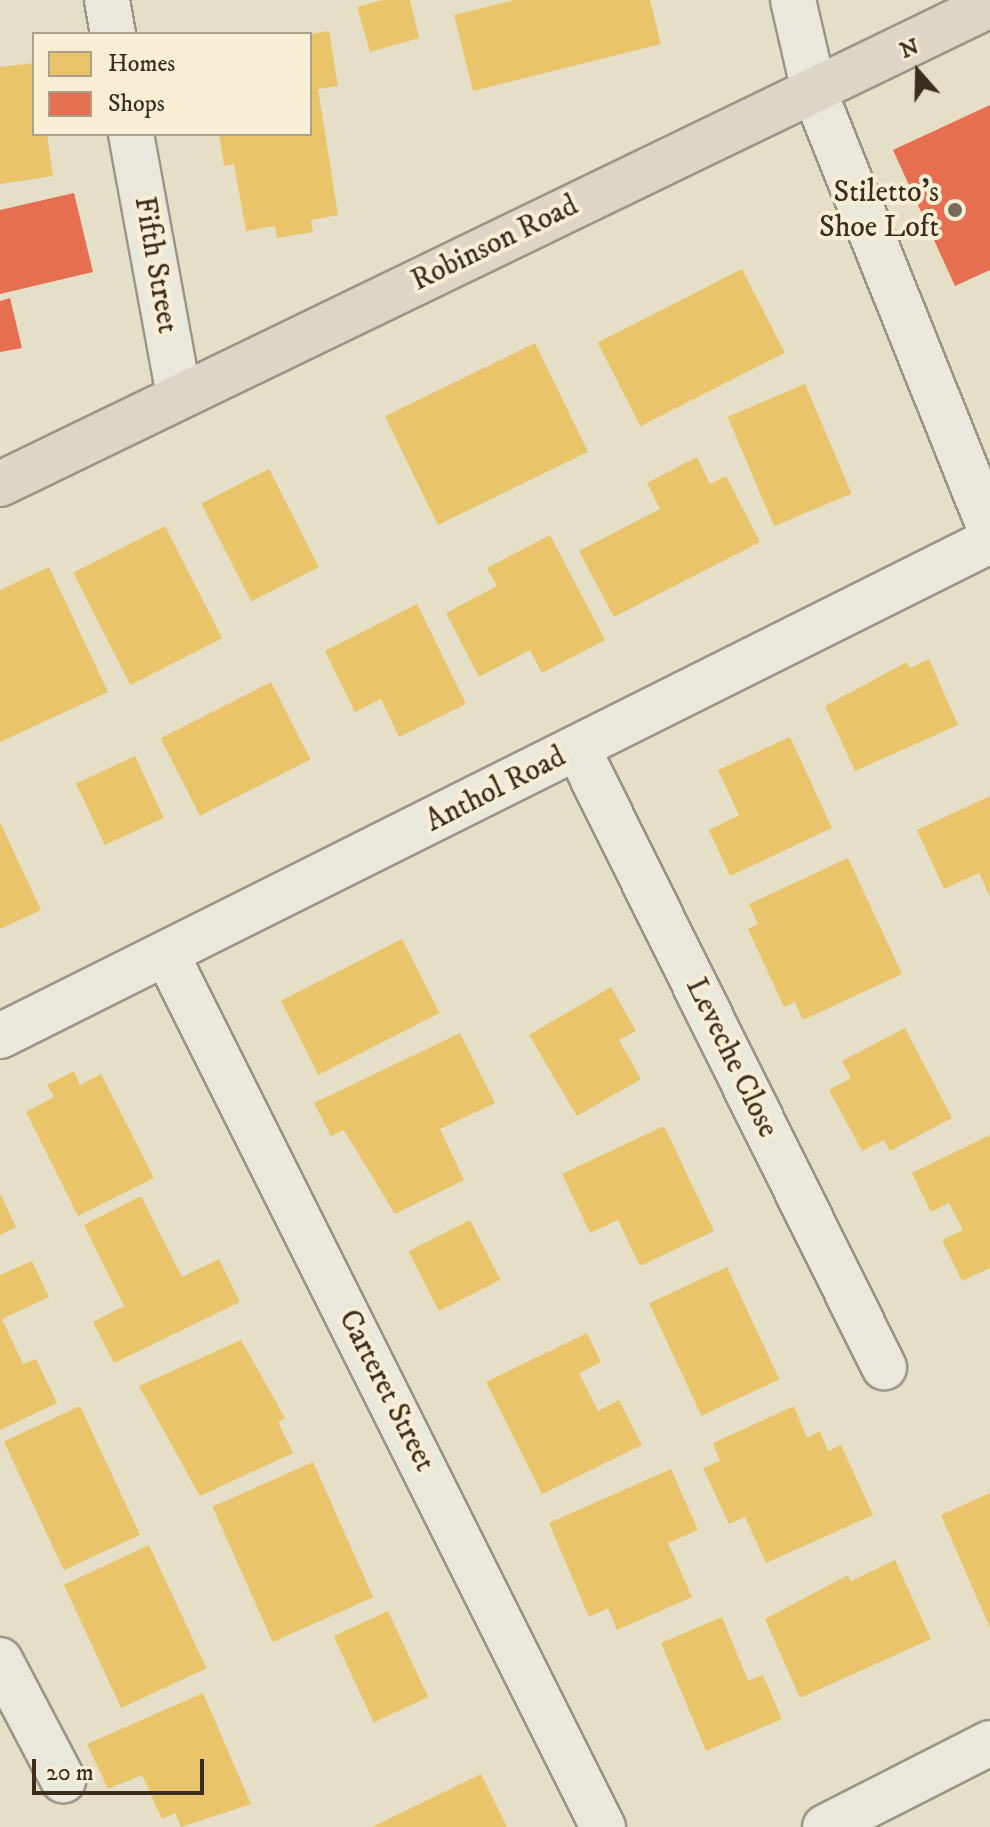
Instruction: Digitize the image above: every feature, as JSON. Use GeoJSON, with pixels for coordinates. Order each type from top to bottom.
{"type":"FeatureCollection","features":[{"type":"Feature","properties":{"kind":"main road","name":"Robinson Road"},"geometry":{"type":"LineString","coordinates":[[0,484],[990,5]]}},
{"type":"Feature","properties":{"kind":"street"},"geometry":{"type":"LineString","coordinates":[[107,0],[113,32]]}},
{"type":"Feature","properties":{"kind":"street"},"geometry":{"type":"LineString","coordinates":[[793,0],[814,91],[990,529]]}},
{"type":"Feature","properties":{"kind":"street","name":"Fifth Street"},"geometry":{"type":"LineString","coordinates":[[131,136],[179,396]]}},
{"type":"Feature","properties":{"kind":"street","name":"Anthol Road"},"geometry":{"type":"LineString","coordinates":[[0,1036],[990,541]]}},
{"type":"Feature","properties":{"kind":"street","name":"Leveche Close"},"geometry":{"type":"LineString","coordinates":[[578,749],[884,1367]]}},
{"type":"Feature","properties":{"kind":"street","name":"Carteret Street"},"geometry":{"type":"LineString","coordinates":[[167,955],[603,1827]]}},
{"type":"Feature","properties":{"kind":"street"},"geometry":{"type":"LineString","coordinates":[[0,1660],[63,1780]]}},
{"type":"Feature","properties":{"kind":"street"},"geometry":{"type":"LineString","coordinates":[[825,1827],[990,1743]]}},
{"type":"Feature","properties":{"kind":"building: Homes"},"geometry":{"type":"Polygon","coordinates":[[[382,0],[410,0],[419,38],[370,52],[357,7],[382,0]]]}},
{"type":"Feature","properties":{"kind":"building: Homes"},"geometry":{"type":"Polygon","coordinates":[[[514,0],[650,0],[661,44],[473,91],[454,15],[514,0]]]}},
{"type":"Feature","properties":{"kind":"building: Homes"},"geometry":{"type":"Polygon","coordinates":[[[329,31],[338,86],[318,89],[338,215],[311,220],[313,232],[277,238],[275,226],[246,231],[234,164],[224,166],[219,136],[312,136],[312,34],[329,31]]]}},
{"type":"Feature","properties":{"kind":"building: Homes"},"geometry":{"type":"Polygon","coordinates":[[[32,63],[32,136],[47,136],[53,176],[0,184],[0,67],[32,63]]]}},
{"type":"Feature","properties":{"kind":"building: Homes"},"geometry":{"type":"Polygon","coordinates":[[[742,269],[785,353],[640,426],[598,343],[742,269]]]}},
{"type":"Feature","properties":{"kind":"building: Homes"},"geometry":{"type":"Polygon","coordinates":[[[535,343],[588,452],[438,525],[385,416],[535,343]]]}},
{"type":"Feature","properties":{"kind":"building: Homes"},"geometry":{"type":"Polygon","coordinates":[[[805,384],[851,494],[774,526],[728,417],[805,384]]]}},
{"type":"Feature","properties":{"kind":"building: Homes"},"geometry":{"type":"Polygon","coordinates":[[[697,457],[710,484],[726,476],[760,542],[614,617],[579,551],[660,509],[647,483],[697,457]]]}},
{"type":"Feature","properties":{"kind":"building: Homes"},"geometry":{"type":"Polygon","coordinates":[[[269,469],[319,567],[251,602],[201,504],[269,469]]]}},
{"type":"Feature","properties":{"kind":"building: Homes"},"geometry":{"type":"Polygon","coordinates":[[[165,526],[222,638],[130,685],[73,573],[165,526]]]}},
{"type":"Feature","properties":{"kind":"building: Homes"},"geometry":{"type":"Polygon","coordinates":[[[550,535],[605,640],[542,673],[530,650],[479,677],[446,613],[497,586],[487,568],[550,535]]]}},
{"type":"Feature","properties":{"kind":"building: Homes"},"geometry":{"type":"Polygon","coordinates":[[[49,567],[108,692],[0,742],[0,590],[49,567]]]}},
{"type":"Feature","properties":{"kind":"building: Homes"},"geometry":{"type":"Polygon","coordinates":[[[417,604],[466,704],[399,737],[381,699],[355,712],[325,651],[417,604]]]}},
{"type":"Feature","properties":{"kind":"building: Homes"},"geometry":{"type":"Polygon","coordinates":[[[929,659],[958,725],[855,771],[825,706],[907,662],[910,668],[929,659]]]}},
{"type":"Feature","properties":{"kind":"building: Homes"},"geometry":{"type":"Polygon","coordinates":[[[271,682],[310,760],[200,816],[161,738],[271,682]]]}},
{"type":"Feature","properties":{"kind":"building: Homes"},"geometry":{"type":"Polygon","coordinates":[[[790,737],[832,828],[730,876],[709,830],[739,815],[718,770],[790,737]]]}},
{"type":"Feature","properties":{"kind":"building: Homes"},"geometry":{"type":"Polygon","coordinates":[[[135,756],[164,818],[105,845],[76,783],[135,756]]]}},
{"type":"Feature","properties":{"kind":"building: Homes"},"geometry":{"type":"Polygon","coordinates":[[[990,796],[990,897],[979,873],[944,889],[917,830],[990,796]]]}},
{"type":"Feature","properties":{"kind":"building: Homes"},"geometry":{"type":"Polygon","coordinates":[[[0,822],[41,910],[0,929],[0,822]]]}},
{"type":"Feature","properties":{"kind":"building: Homes"},"geometry":{"type":"Polygon","coordinates":[[[848,858],[902,974],[803,1020],[795,1002],[784,1007],[748,929],[758,924],[749,904],[848,858]]]}},
{"type":"Feature","properties":{"kind":"building: Homes"},"geometry":{"type":"Polygon","coordinates":[[[402,939],[440,1013],[319,1075],[281,1001],[402,939]]]}},
{"type":"Feature","properties":{"kind":"building: Homes"},"geometry":{"type":"Polygon","coordinates":[[[611,987],[636,1031],[619,1040],[641,1079],[577,1116],[529,1035],[611,987]]]}},
{"type":"Feature","properties":{"kind":"building: Homes"},"geometry":{"type":"Polygon","coordinates":[[[905,1028],[952,1118],[890,1151],[884,1140],[862,1151],[829,1090],[851,1078],[842,1061],[905,1028]]]}},
{"type":"Feature","properties":{"kind":"building: Homes"},"geometry":{"type":"Polygon","coordinates":[[[460,1033],[495,1103],[440,1129],[464,1180],[395,1214],[344,1130],[331,1136],[314,1103],[460,1033]]]}},
{"type":"Feature","properties":{"kind":"building: Homes"},"geometry":{"type":"Polygon","coordinates":[[[74,1071],[80,1085],[101,1074],[154,1178],[78,1216],[26,1112],[54,1097],[47,1085],[74,1071]]]}},
{"type":"Feature","properties":{"kind":"building: Homes"},"geometry":{"type":"Polygon","coordinates":[[[664,1126],[714,1231],[640,1266],[618,1220],[590,1233],[562,1174],[664,1126]]]}},
{"type":"Feature","properties":{"kind":"building: Homes"},"geometry":{"type":"Polygon","coordinates":[[[990,1135],[990,1268],[962,1281],[942,1240],[963,1230],[949,1203],[931,1212],[912,1173],[990,1135]]]}},
{"type":"Feature","properties":{"kind":"building: Homes"},"geometry":{"type":"Polygon","coordinates":[[[0,1193],[16,1227],[0,1235],[0,1193]]]}},
{"type":"Feature","properties":{"kind":"building: Homes"},"geometry":{"type":"Polygon","coordinates":[[[141,1196],[182,1277],[219,1259],[240,1302],[114,1363],[93,1322],[124,1306],[84,1225],[141,1196]]]}},
{"type":"Feature","properties":{"kind":"building: Homes"},"geometry":{"type":"Polygon","coordinates":[[[470,1220],[500,1280],[439,1311],[409,1251],[470,1220]]]}},
{"type":"Feature","properties":{"kind":"building: Homes"},"geometry":{"type":"Polygon","coordinates":[[[32,1261],[49,1297],[2,1319],[23,1364],[36,1359],[57,1403],[0,1430],[0,1275],[32,1261]]]}},
{"type":"Feature","properties":{"kind":"building: Homes"},"geometry":{"type":"Polygon","coordinates":[[[727,1267],[779,1379],[701,1416],[649,1303],[727,1267]]]}},
{"type":"Feature","properties":{"kind":"building: Homes"},"geometry":{"type":"Polygon","coordinates":[[[587,1333],[601,1362],[579,1373],[598,1411],[619,1400],[642,1445],[542,1494],[486,1382],[587,1333]]]}},
{"type":"Feature","properties":{"kind":"building: Homes"},"geometry":{"type":"Polygon","coordinates":[[[241,1340],[285,1418],[278,1422],[293,1453],[200,1496],[139,1386],[241,1340]]]}},
{"type":"Feature","properties":{"kind":"building: Homes"},"geometry":{"type":"Polygon","coordinates":[[[80,1406],[140,1535],[64,1570],[4,1441],[80,1406]]]}},
{"type":"Feature","properties":{"kind":"building: Homes"},"geometry":{"type":"Polygon","coordinates":[[[794,1406],[807,1438],[820,1431],[828,1451],[841,1445],[873,1515],[766,1563],[745,1517],[729,1524],[703,1468],[720,1461],[713,1443],[794,1406]]]}},
{"type":"Feature","properties":{"kind":"building: Homes"},"geometry":{"type":"Polygon","coordinates":[[[313,1462],[373,1597],[273,1642],[213,1507],[313,1462]]]}},
{"type":"Feature","properties":{"kind":"building: Homes"},"geometry":{"type":"Polygon","coordinates":[[[671,1469],[698,1530],[668,1543],[692,1597],[617,1630],[608,1608],[589,1617],[549,1523],[671,1469]]]}},
{"type":"Feature","properties":{"kind":"building: Homes"},"geometry":{"type":"Polygon","coordinates":[[[990,1493],[990,1628],[941,1515],[990,1493]]]}},
{"type":"Feature","properties":{"kind":"building: Homes"},"geometry":{"type":"Polygon","coordinates":[[[149,1545],[206,1668],[121,1708],[64,1585],[149,1545]]]}},
{"type":"Feature","properties":{"kind":"building: Homes"},"geometry":{"type":"Polygon","coordinates":[[[895,1560],[931,1639],[800,1698],[765,1619],[848,1575],[851,1581],[895,1560]]]}},
{"type":"Feature","properties":{"kind":"building: Homes"},"geometry":{"type":"Polygon","coordinates":[[[388,1611],[428,1697],[374,1722],[334,1636],[388,1611]]]}},
{"type":"Feature","properties":{"kind":"building: Homes"},"geometry":{"type":"Polygon","coordinates":[[[722,1617],[748,1681],[763,1675],[782,1719],[706,1751],[661,1643],[722,1617]]]}},
{"type":"Feature","properties":{"kind":"building: Homes"},"geometry":{"type":"Polygon","coordinates":[[[203,1693],[251,1804],[181,1827],[175,1813],[162,1819],[142,1775],[108,1789],[87,1744],[203,1693]]]}},
{"type":"Feature","properties":{"kind":"building: Homes"},"geometry":{"type":"Polygon","coordinates":[[[481,1774],[507,1827],[372,1827],[481,1774]]]}},
{"type":"Feature","properties":{"kind":"building: Shops","name":"Stiletto's Shoe Loft"},"geometry":{"type":"Polygon","coordinates":[[[990,105],[990,270],[955,286],[893,150],[990,105]]]}},
{"type":"Feature","properties":{"kind":"building: Shops"},"geometry":{"type":"Polygon","coordinates":[[[74,193],[93,272],[0,294],[0,210],[74,193]]]}},
{"type":"Feature","properties":{"kind":"building: Shops"},"geometry":{"type":"Polygon","coordinates":[[[10,298],[22,348],[0,352],[0,301],[10,298]]]}},
{"type":"Feature","properties":{"kind":"place","name":"Stiletto's Shoe Loft"},"geometry":{"type":"Point","coordinates":[955,210]}}]}
